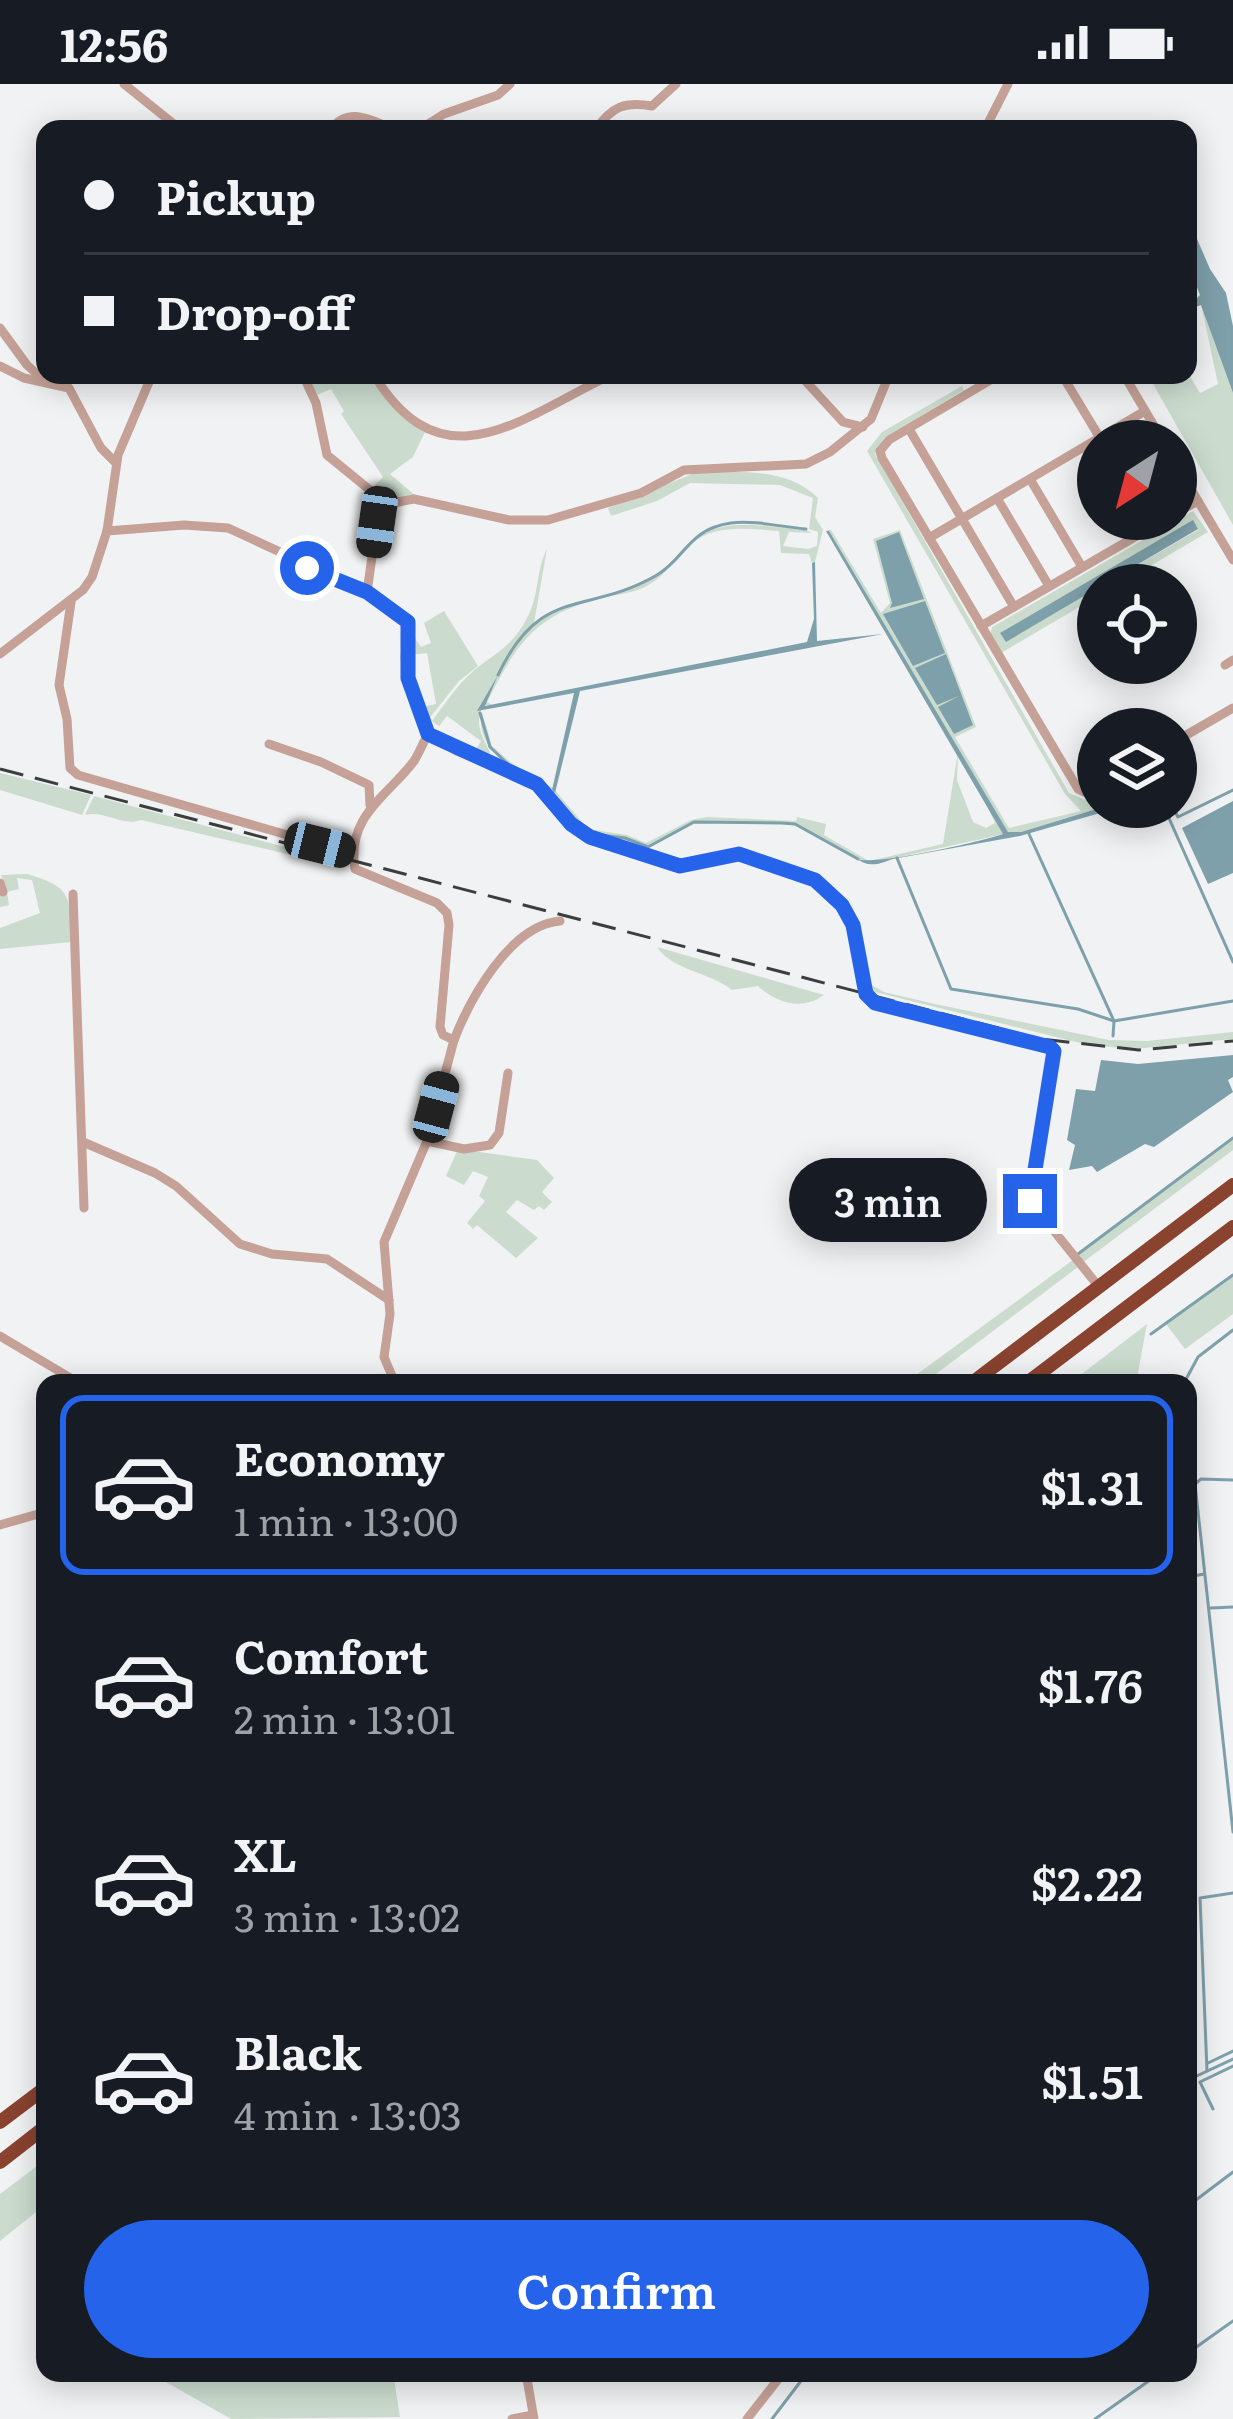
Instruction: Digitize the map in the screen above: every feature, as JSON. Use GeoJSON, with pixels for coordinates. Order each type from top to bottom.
{"type":"FeatureCollection","features":[{"type":"Feature","properties":{"kind":"highway"},"geometry":{"type":"LineString","coordinates":[[984,1374],[1233,1185]]}},
{"type":"Feature","properties":{"kind":"highway"},"geometry":{"type":"LineString","coordinates":[[1039,1374],[1233,1227]]}},
{"type":"Feature","properties":{"kind":"highway"},"geometry":{"type":"LineString","coordinates":[[0,2122],[36,2095]]}},
{"type":"Feature","properties":{"kind":"highway"},"geometry":{"type":"LineString","coordinates":[[0,2162],[36,2135]]}},
{"type":"Feature","properties":{"kind":"street"},"geometry":{"type":"LineString","coordinates":[[124,84],[169,120]]}},
{"type":"Feature","properties":{"kind":"street"},"geometry":{"type":"LineString","coordinates":[[434,120],[498,95],[511,84]]}},
{"type":"Feature","properties":{"kind":"street"},"geometry":{"type":"LineString","coordinates":[[604,120],[626,104],[652,106],[676,84]]}},
{"type":"Feature","properties":{"kind":"street"},"geometry":{"type":"LineString","coordinates":[[989,120],[1007,84]]}},
{"type":"Feature","properties":{"kind":"street"},"geometry":{"type":"LineString","coordinates":[[0,328],[36,373]]}},
{"type":"Feature","properties":{"kind":"street"},"geometry":{"type":"LineString","coordinates":[[0,366],[36,380]]}},
{"type":"Feature","properties":{"kind":"street"},"geometry":{"type":"LineString","coordinates":[[51,384],[75,393],[101,448],[116,463]]}},
{"type":"Feature","properties":{"kind":"street"},"geometry":{"type":"LineString","coordinates":[[0,654],[71,602],[92,577],[116,493],[116,463],[148,384]]}},
{"type":"Feature","properties":{"kind":"street"},"geometry":{"type":"LineString","coordinates":[[307,384],[328,455],[387,504],[415,499],[509,520],[548,520],[641,493],[684,470],[806,464],[830,452],[871,419],[885,384]]}},
{"type":"Feature","properties":{"kind":"street"},"geometry":{"type":"LineString","coordinates":[[382,384],[418,423],[465,438],[505,428],[592,384]]}},
{"type":"Feature","properties":{"kind":"street"},"geometry":{"type":"LineString","coordinates":[[808,384],[843,422],[862,427]]}},
{"type":"Feature","properties":{"kind":"street"},"geometry":{"type":"LineString","coordinates":[[984,384],[884,445],[882,458],[1077,787]]}},
{"type":"Feature","properties":{"kind":"street"},"geometry":{"type":"LineString","coordinates":[[1068,384],[1089,420]]}},
{"type":"Feature","properties":{"kind":"street"},"geometry":{"type":"LineString","coordinates":[[1129,384],[1150,420]]}},
{"type":"Feature","properties":{"kind":"street"},"geometry":{"type":"LineString","coordinates":[[1128,420],[1144,410]]}},
{"type":"Feature","properties":{"kind":"street"},"geometry":{"type":"LineString","coordinates":[[909,428],[1014,607]]}},
{"type":"Feature","properties":{"kind":"street"},"geometry":{"type":"LineString","coordinates":[[929,538],[1077,451]]}},
{"type":"Feature","properties":{"kind":"street"},"geometry":{"type":"LineString","coordinates":[[1030,478],[1080,564]]}},
{"type":"Feature","properties":{"kind":"street"},"geometry":{"type":"LineString","coordinates":[[997,498],[1049,586]]}},
{"type":"Feature","properties":{"kind":"street"},"geometry":{"type":"LineString","coordinates":[[1198,501],[1233,560]]}},
{"type":"Feature","properties":{"kind":"street"},"geometry":{"type":"LineString","coordinates":[[367,592],[377,522],[387,504]]}},
{"type":"Feature","properties":{"kind":"street"},"geometry":{"type":"LineString","coordinates":[[107,531],[184,525],[228,528],[367,592],[408,622],[408,678],[428,734],[537,784],[571,824],[590,837],[680,866],[739,854],[815,880],[842,905],[853,925],[866,994],[875,1003],[1050,1047],[1054,1051],[1030,1201],[1099,1287]]}},
{"type":"Feature","properties":{"kind":"street"},"geometry":{"type":"LineString","coordinates":[[1087,564],[1129,540]]}},
{"type":"Feature","properties":{"kind":"street"},"geometry":{"type":"LineString","coordinates":[[981,626],[1077,570]]}},
{"type":"Feature","properties":{"kind":"street"},"geometry":{"type":"LineString","coordinates":[[71,602],[58,685],[67,719],[70,768],[78,775],[190,809],[354,854]]}},
{"type":"Feature","properties":{"kind":"street"},"geometry":{"type":"LineString","coordinates":[[1197,729],[1233,708]]}},
{"type":"Feature","properties":{"kind":"street"},"geometry":{"type":"LineString","coordinates":[[370,805],[413,762],[428,734]]}},
{"type":"Feature","properties":{"kind":"street"},"geometry":{"type":"LineString","coordinates":[[269,744],[321,761],[368,785],[370,805],[354,854],[355,869],[418,894],[447,913],[440,1027],[443,1035],[454,1040]]}},
{"type":"Feature","properties":{"kind":"street"},"geometry":{"type":"LineString","coordinates":[[74,895],[84,1208]]}},
{"type":"Feature","properties":{"kind":"street"},"geometry":{"type":"LineString","coordinates":[[391,1374],[384,1357],[389,1300],[384,1242],[427,1141],[454,1040],[470,1000],[513,945],[529,932],[560,921]]}},
{"type":"Feature","properties":{"kind":"street"},"geometry":{"type":"LineString","coordinates":[[427,1141],[464,1149],[490,1145],[499,1133],[508,1073]]}},
{"type":"Feature","properties":{"kind":"street"},"geometry":{"type":"LineString","coordinates":[[83,1142],[176,1186],[240,1244],[272,1254],[327,1259],[389,1300]]}},
{"type":"Feature","properties":{"kind":"street"},"geometry":{"type":"LineString","coordinates":[[0,1336],[64,1374]]}},
{"type":"Feature","properties":{"kind":"street"},"geometry":{"type":"LineString","coordinates":[[0,1525],[36,1515]]}},
{"type":"Feature","properties":{"kind":"street"},"geometry":{"type":"LineString","coordinates":[[512,2419],[534,2417],[528,2382]]}},
{"type":"Feature","properties":{"kind":"street"},"geometry":{"type":"LineString","coordinates":[[748,2419],[776,2382]]}},
{"type":"Feature","properties":{"kind":"green space"},"geometry":{"type":"Polygon","coordinates":[[[1201,304],[1233,393],[1233,525],[1197,461],[1197,420],[1174,420],[1153,384],[1195,384],[1200,393],[1218,384],[1201,304]]]}},
{"type":"Feature","properties":{"kind":"green space"},"geometry":{"type":"Polygon","coordinates":[[[310,384],[375,384],[393,408],[425,432],[413,457],[390,474],[416,496],[387,501],[371,489],[383,477],[341,414],[344,411],[331,389],[315,396],[310,384]]]}},
{"type":"Feature","properties":{"kind":"green space"},"geometry":{"type":"Polygon","coordinates":[[[962,386],[964,390],[884,438],[875,454],[1069,793],[1077,796],[1077,807],[1065,794],[867,451],[882,432],[962,386]]]}},
{"type":"Feature","properties":{"kind":"green space"},"geometry":{"type":"Polygon","coordinates":[[[697,472],[761,473],[805,488],[818,498],[815,517],[823,530],[815,562],[809,554],[781,553],[779,531],[710,533],[690,545],[651,584],[557,614],[529,636],[497,682],[487,702],[492,705],[484,705],[492,689],[483,706],[480,713],[479,726],[490,752],[487,759],[473,754],[481,741],[447,716],[439,726],[432,721],[462,682],[522,627],[547,549],[534,623],[562,609],[648,581],[689,543],[715,529],[745,525],[806,530],[812,533],[789,532],[783,546],[817,546],[818,532],[809,529],[813,498],[780,485],[690,483],[657,501],[611,516],[608,508],[697,472]]]}},
{"type":"Feature","properties":{"kind":"green space"},"geometry":{"type":"Polygon","coordinates":[[[1197,517],[1208,532],[1197,538],[1197,517]]]}},
{"type":"Feature","properties":{"kind":"green space"},"geometry":{"type":"Polygon","coordinates":[[[827,530],[881,613],[890,603],[873,539],[900,530],[976,727],[955,737],[1009,828],[1077,812],[1021,832],[1008,832],[827,530]]]}},
{"type":"Feature","properties":{"kind":"green space"},"geometry":{"type":"Polygon","coordinates":[[[1143,540],[1163,540],[1125,564],[1101,564],[1143,540]]]}},
{"type":"Feature","properties":{"kind":"green space"},"geometry":{"type":"Polygon","coordinates":[[[1181,540],[1194,540],[1154,564],[1139,564],[1181,540]]]}},
{"type":"Feature","properties":{"kind":"green space"},"geometry":{"type":"Polygon","coordinates":[[[1077,578],[1077,595],[1006,641],[1077,600],[1077,608],[1001,653],[990,636],[992,627],[1077,578]]]}},
{"type":"Feature","properties":{"kind":"green space"},"geometry":{"type":"Polygon","coordinates":[[[444,611],[478,666],[459,681],[428,720],[421,707],[436,704],[427,653],[410,655],[412,634],[421,647],[431,643],[424,623],[444,611]]]}},
{"type":"Feature","properties":{"kind":"green space"},"geometry":{"type":"Polygon","coordinates":[[[482,712],[492,746],[516,767],[553,788],[588,829],[646,843],[691,820],[707,817],[796,821],[797,817],[826,824],[824,835],[869,861],[943,844],[958,752],[957,780],[973,822],[986,828],[995,823],[976,782],[1004,834],[868,864],[792,822],[693,822],[650,846],[587,830],[576,822],[549,790],[502,758],[492,749],[481,726],[482,712]]]}},
{"type":"Feature","properties":{"kind":"green space"},"geometry":{"type":"Polygon","coordinates":[[[0,773],[91,795],[82,815],[0,790],[0,773]]]}},
{"type":"Feature","properties":{"kind":"green space"},"geometry":{"type":"Polygon","coordinates":[[[94,796],[315,855],[313,860],[141,820],[85,815],[94,796]]]}},
{"type":"Feature","properties":{"kind":"green space"},"geometry":{"type":"Polygon","coordinates":[[[27,874],[53,884],[66,896],[71,942],[0,949],[0,928],[40,913],[32,880],[17,878],[19,889],[7,892],[9,905],[0,907],[0,890],[6,892],[1,875],[27,874]]]}},
{"type":"Feature","properties":{"kind":"green space"},"geometry":{"type":"Polygon","coordinates":[[[657,947],[824,995],[798,1004],[781,1001],[758,986],[732,990],[672,961],[657,947]]]}},
{"type":"Feature","properties":{"kind":"green space"},"geometry":{"type":"Polygon","coordinates":[[[868,983],[884,992],[1109,1040],[1233,1032],[1233,1039],[1134,1049],[1088,1045],[871,991],[868,983]]]}},
{"type":"Feature","properties":{"kind":"green space"},"geometry":{"type":"Polygon","coordinates":[[[1233,1139],[1233,1150],[1082,1263],[1077,1256],[1233,1139]]]}},
{"type":"Feature","properties":{"kind":"green space"},"geometry":{"type":"Polygon","coordinates":[[[458,1149],[537,1160],[554,1178],[542,1192],[552,1202],[544,1210],[517,1200],[506,1212],[538,1238],[516,1258],[477,1225],[473,1229],[467,1223],[485,1201],[479,1196],[488,1177],[473,1171],[464,1185],[446,1176],[458,1149]]]}},
{"type":"Feature","properties":{"kind":"green space"},"geometry":{"type":"Polygon","coordinates":[[[1073,1260],[1078,1267],[936,1374],[917,1374],[1073,1260]]]}},
{"type":"Feature","properties":{"kind":"green space"},"geometry":{"type":"Polygon","coordinates":[[[1233,1276],[1233,1314],[1185,1349],[1166,1324],[1233,1276]]]}},
{"type":"Feature","properties":{"kind":"green space"},"geometry":{"type":"Polygon","coordinates":[[[1147,1324],[1138,1374],[1082,1374],[1147,1324]]]}},
{"type":"Feature","properties":{"kind":"green space"},"geometry":{"type":"Polygon","coordinates":[[[36,2167],[36,2212],[0,2241],[0,2194],[36,2167]]]}},
{"type":"Feature","properties":{"kind":"green space"},"geometry":{"type":"Polygon","coordinates":[[[166,2382],[394,2382],[400,2417],[231,2419],[166,2382]]]}},
{"type":"Feature","properties":{"kind":"water"},"geometry":{"type":"Polygon","coordinates":[[[1197,239],[1226,293],[1233,326],[1233,393],[1201,305],[1197,306],[1197,239]]]}},
{"type":"Feature","properties":{"kind":"water"},"geometry":{"type":"Polygon","coordinates":[[[826,531],[1008,832],[1077,815],[1077,820],[1020,836],[875,864],[857,859],[905,856],[1003,834],[826,531]]]}},
{"type":"Feature","properties":{"kind":"water"},"geometry":{"type":"Polygon","coordinates":[[[899,532],[924,599],[890,608],[876,541],[899,532]]]}},
{"type":"Feature","properties":{"kind":"water"},"geometry":{"type":"Polygon","coordinates":[[[1159,540],[1179,540],[1139,564],[1118,564],[1159,540]]]}},
{"type":"Feature","properties":{"kind":"water"},"geometry":{"type":"Polygon","coordinates":[[[815,562],[817,641],[883,634],[580,691],[555,793],[574,693],[477,711],[498,675],[485,706],[807,642],[814,619],[815,562]]]}},
{"type":"Feature","properties":{"kind":"water"},"geometry":{"type":"Polygon","coordinates":[[[1077,588],[1077,600],[1006,642],[1000,633],[1077,588]]]}},
{"type":"Feature","properties":{"kind":"water"},"geometry":{"type":"Polygon","coordinates":[[[925,601],[945,653],[913,666],[883,614],[925,601]]]}},
{"type":"Feature","properties":{"kind":"water"},"geometry":{"type":"Polygon","coordinates":[[[946,654],[973,725],[954,734],[938,707],[959,696],[937,705],[915,668],[946,654]]]}},
{"type":"Feature","properties":{"kind":"water"},"geometry":{"type":"Polygon","coordinates":[[[1233,801],[1233,873],[1208,884],[1182,828],[1197,828],[1197,820],[1233,801]]]}},
{"type":"Feature","properties":{"kind":"water"},"geometry":{"type":"Polygon","coordinates":[[[1233,1055],[1233,1077],[1228,1080],[1233,1092],[1154,1147],[1145,1144],[1097,1172],[1092,1166],[1069,1170],[1075,1145],[1067,1140],[1076,1089],[1095,1091],[1101,1060],[1138,1064],[1233,1055]]]}},
{"type":"Feature","properties":{"kind":"waterway"},"geometry":{"type":"LineString","coordinates":[[498,675],[514,646],[549,614],[657,575],[705,531],[740,522],[806,529]]}},
{"type":"Feature","properties":{"kind":"waterway"},"geometry":{"type":"LineString","coordinates":[[480,713],[490,747],[514,770]]}},
{"type":"Feature","properties":{"kind":"waterway"},"geometry":{"type":"LineString","coordinates":[[543,786],[573,819]]}},
{"type":"Feature","properties":{"kind":"waterway"},"geometry":{"type":"LineString","coordinates":[[1197,808],[1233,790]]}},
{"type":"Feature","properties":{"kind":"waterway"},"geometry":{"type":"LineString","coordinates":[[601,835],[648,847],[694,822],[795,824],[858,859]]}},
{"type":"Feature","properties":{"kind":"waterway"},"geometry":{"type":"LineString","coordinates":[[1173,828],[1233,962]]}},
{"type":"Feature","properties":{"kind":"waterway"},"geometry":{"type":"LineString","coordinates":[[1029,834],[1114,1021],[1113,1036]]}},
{"type":"Feature","properties":{"kind":"waterway"},"geometry":{"type":"LineString","coordinates":[[897,858],[951,989],[1078,1009],[1114,1021],[1233,1001]]}},
{"type":"Feature","properties":{"kind":"waterway"},"geometry":{"type":"LineString","coordinates":[[1078,1254],[1233,1138]]}},
{"type":"Feature","properties":{"kind":"waterway"},"geometry":{"type":"LineString","coordinates":[[1151,1334],[1233,1275]]}},
{"type":"Feature","properties":{"kind":"waterway"},"geometry":{"type":"LineString","coordinates":[[1189,1374],[1198,1357],[1233,1330]]}},
{"type":"Feature","properties":{"kind":"waterway"},"geometry":{"type":"LineString","coordinates":[[1197,1482],[1233,1480]]}},
{"type":"Feature","properties":{"kind":"waterway"},"geometry":{"type":"LineString","coordinates":[[1197,1502],[1233,1832]]}},
{"type":"Feature","properties":{"kind":"waterway"},"geometry":{"type":"LineString","coordinates":[[1197,1575],[1204,1574]]}},
{"type":"Feature","properties":{"kind":"waterway"},"geometry":{"type":"LineString","coordinates":[[1211,1608],[1233,1607]]}},
{"type":"Feature","properties":{"kind":"waterway"},"geometry":{"type":"LineString","coordinates":[[1207,2071],[1200,1898],[1233,1893]]}},
{"type":"Feature","properties":{"kind":"waterway"},"geometry":{"type":"LineString","coordinates":[[1208,2063],[1233,2051]]}},
{"type":"Feature","properties":{"kind":"waterway"},"geometry":{"type":"LineString","coordinates":[[1197,2076],[1233,2059]]}},
{"type":"Feature","properties":{"kind":"waterway"},"geometry":{"type":"LineString","coordinates":[[1213,2109],[1200,2082],[1233,2066]]}},
{"type":"Feature","properties":{"kind":"waterway"},"geometry":{"type":"LineString","coordinates":[[1197,2199],[1233,2172]]}},
{"type":"Feature","properties":{"kind":"waterway"},"geometry":{"type":"LineString","coordinates":[[1197,2347],[1233,2321]]}},
{"type":"Feature","properties":{"kind":"waterway"},"geometry":{"type":"LineString","coordinates":[[772,2419],[800,2382]]}},
{"type":"Feature","properties":{"kind":"waterway"},"geometry":{"type":"LineString","coordinates":[[1095,2419],[1147,2382]]}},
{"type":"Feature","properties":{"kind":"railway"},"geometry":{"type":"LineString","coordinates":[[0,769],[1040,1039],[1139,1050],[1233,1041]]}},
{"type":"Feature","properties":{"kind":"route"},"geometry":{"type":"LineString","coordinates":[[307,568],[367,592],[408,622],[408,678],[428,734],[537,784],[571,824],[590,837],[680,866],[739,854],[815,880],[842,905],[853,925],[866,994],[875,1003],[1050,1047],[1054,1051],[1030,1201]]}}]}
